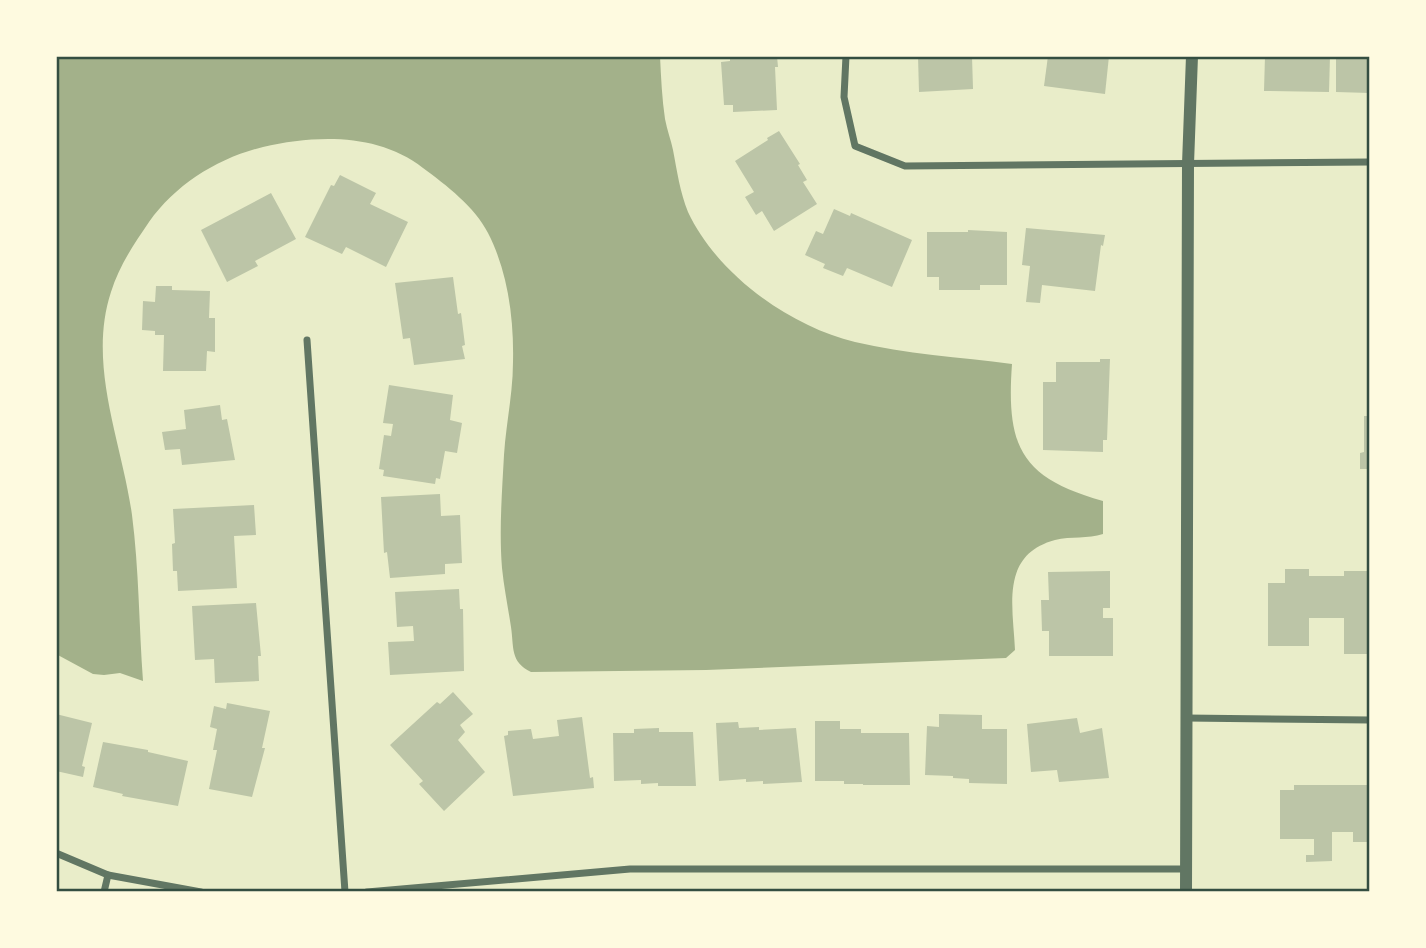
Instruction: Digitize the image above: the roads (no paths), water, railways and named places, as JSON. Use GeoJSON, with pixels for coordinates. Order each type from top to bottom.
{"type":"FeatureCollection","features":[{"type":"Feature","properties":{"kind":"street"},"geometry":{"type":"LineString","coordinates":[[846,56],[844,97],[855,146],[905,166],[1370,162]]}},
{"type":"Feature","properties":{"kind":"street"},"geometry":{"type":"LineString","coordinates":[[1186,892],[1188,164],[1192,56]]}},
{"type":"Feature","properties":{"kind":"street"},"geometry":{"type":"LineString","coordinates":[[307,340],[345,892]]}},
{"type":"Feature","properties":{"kind":"street"},"geometry":{"type":"LineString","coordinates":[[1186,718],[1370,720]]}},
{"type":"Feature","properties":{"kind":"street"},"geometry":{"type":"LineString","coordinates":[[56,853],[108,875],[201,892]]}},
{"type":"Feature","properties":{"kind":"street"},"geometry":{"type":"LineString","coordinates":[[368,892],[630,869],[1186,869]]}},
{"type":"Feature","properties":{"kind":"street"},"geometry":{"type":"LineString","coordinates":[[104,892],[108,875]]}}]}
